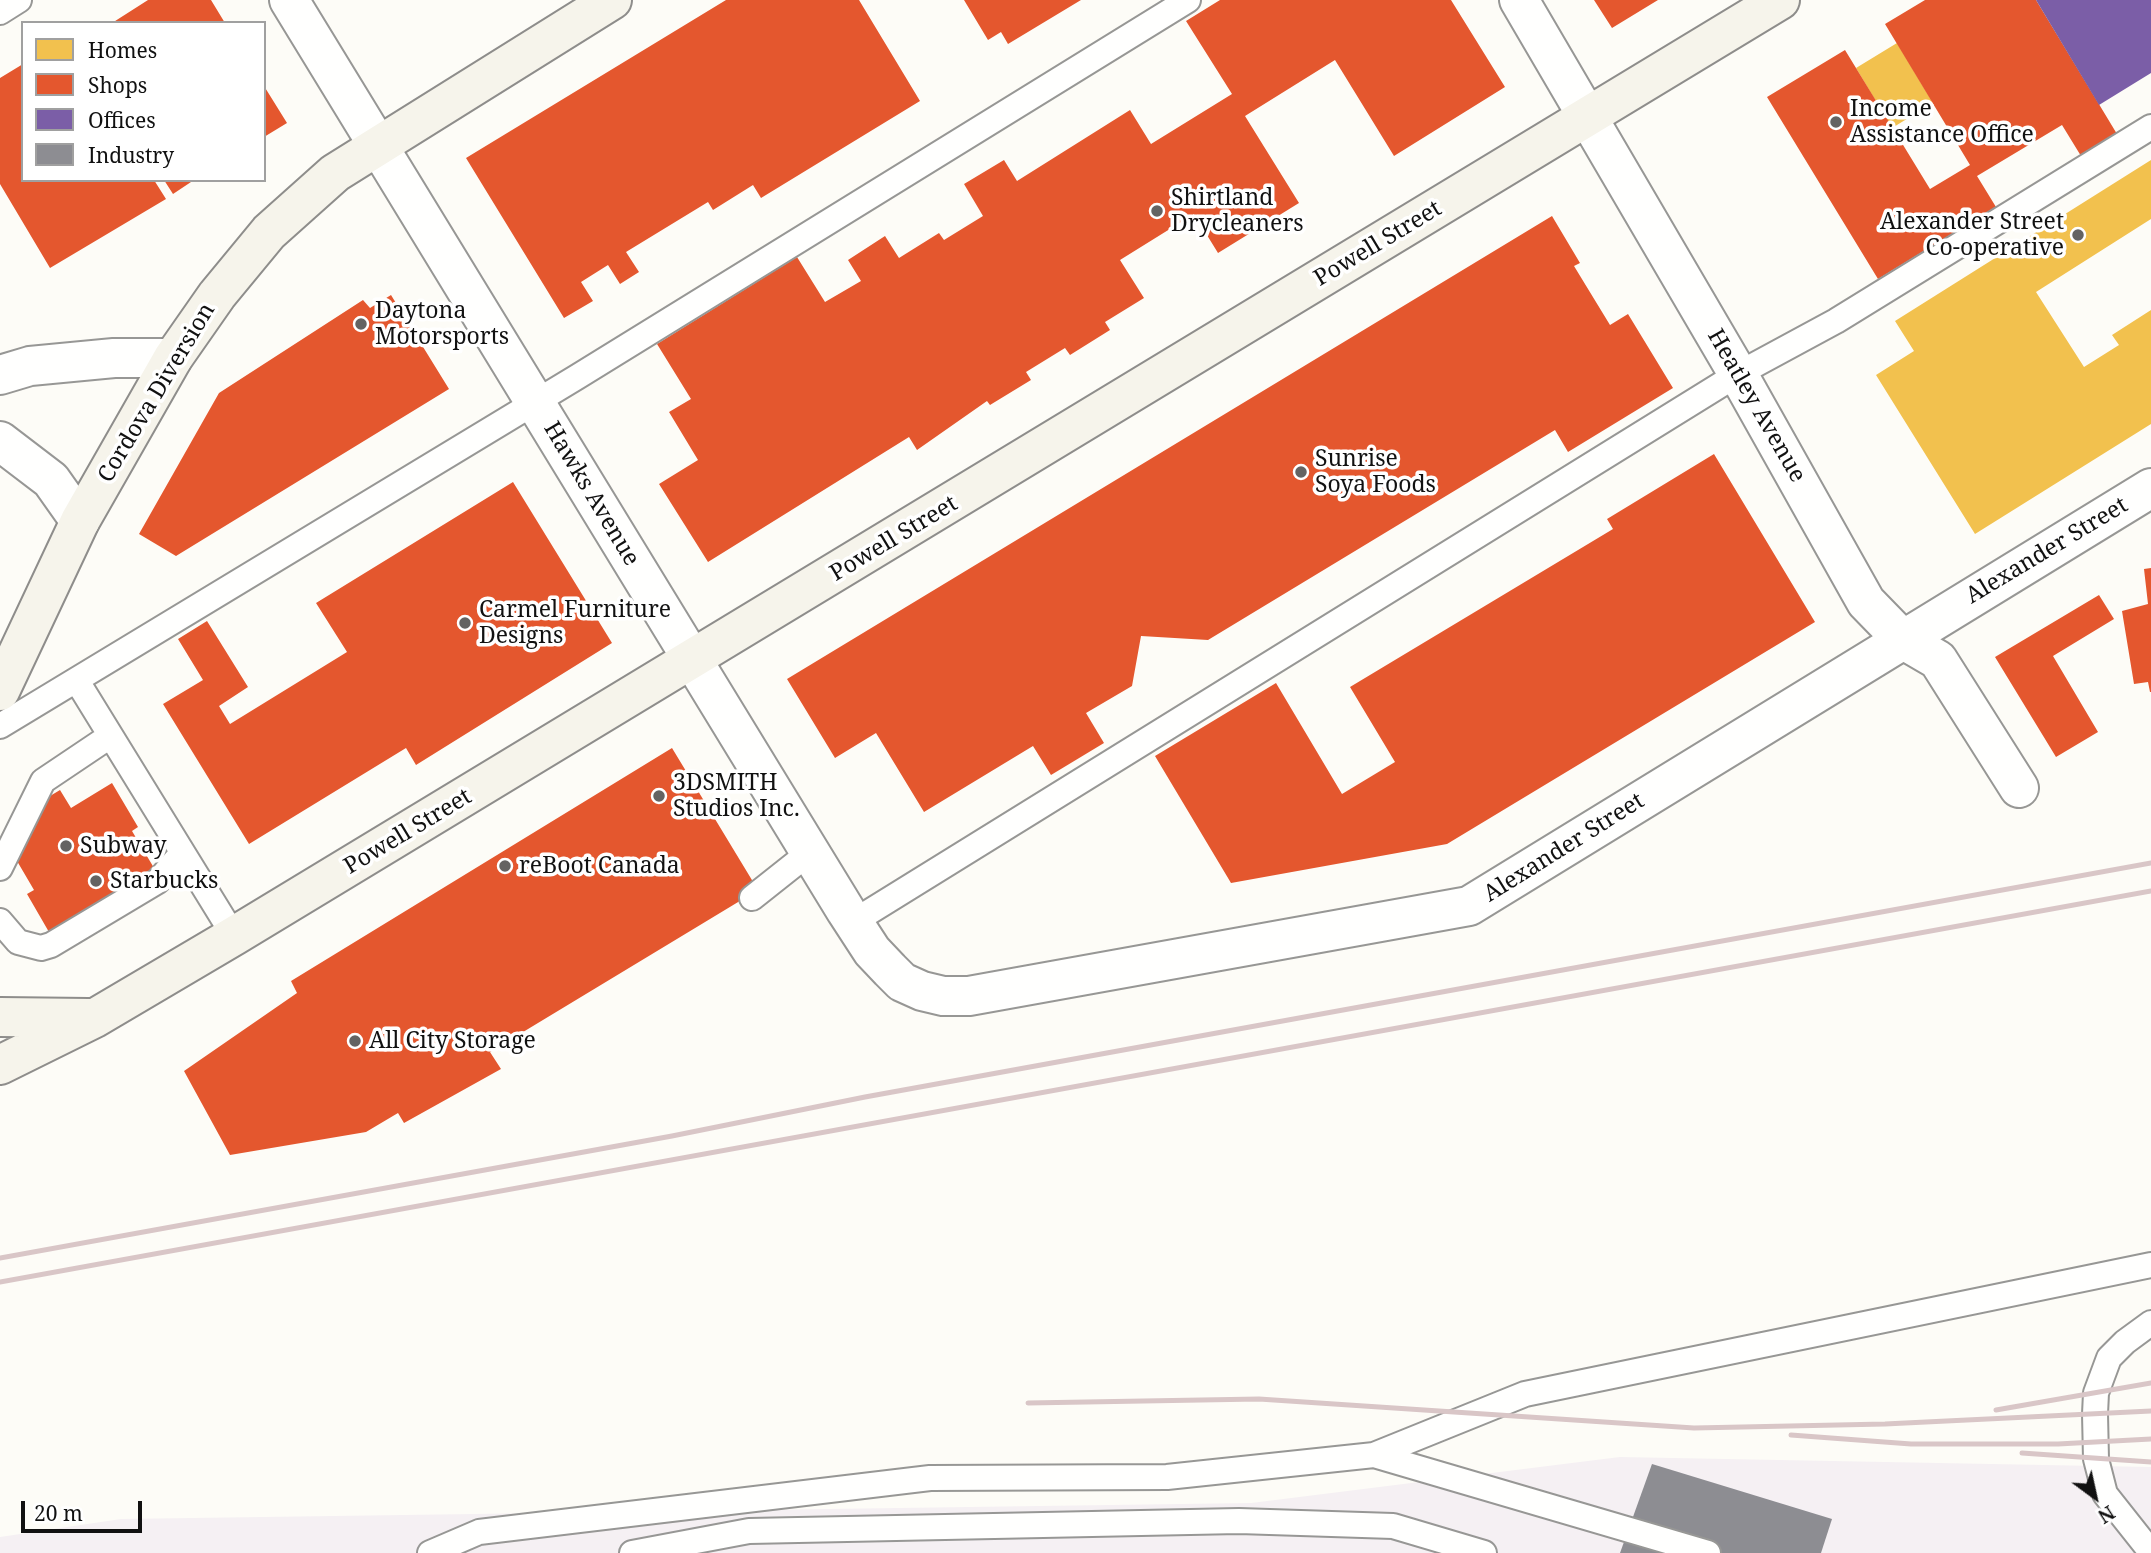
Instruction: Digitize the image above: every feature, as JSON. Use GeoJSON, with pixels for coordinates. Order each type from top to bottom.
{"type":"FeatureCollection","features":[{"type":"Feature","properties":{"kind":"main road","name":"Cordova Diversion"},"geometry":{"type":"LineString","coordinates":[[0,691],[80,521],[173,358],[217,295],[269,232],[335,173],[612,0]]}},
{"type":"Feature","properties":{"kind":"main road","name":"Powell Street"},"geometry":{"type":"LineString","coordinates":[[0,1065],[95,1018],[234,936],[1780,0]]}},
{"type":"Feature","properties":{"kind":"main road"},"geometry":{"type":"LineString","coordinates":[[0,1017],[95,1018]]}},
{"type":"Feature","properties":{"kind":"street","name":"Hawks Avenue"},"geometry":{"type":"LineString","coordinates":[[289,0],[853,922],[872,951],[902,982]]}},
{"type":"Feature","properties":{"kind":"street","name":"Heatley Avenue"},"geometry":{"type":"LineString","coordinates":[[1519,0],[1738,374],[1866,602],[1902,639],[1938,660],[2019,788]]}},
{"type":"Feature","properties":{"kind":"street"},"geometry":{"type":"LineString","coordinates":[[0,375],[30,366],[114,358],[173,358]]}},
{"type":"Feature","properties":{"kind":"street"},"geometry":{"type":"LineString","coordinates":[[0,441],[51,480],[80,521]]}},
{"type":"Feature","properties":{"kind":"street","name":"Alexander Street"},"geometry":{"type":"LineString","coordinates":[[902,982],[943,996],[969,996],[1469,906],[2151,488]]}},
{"type":"Feature","properties":{"kind":"lane"},"geometry":{"type":"LineString","coordinates":[[0,12],[19,0]]}},
{"type":"Feature","properties":{"kind":"lane"},"geometry":{"type":"LineString","coordinates":[[0,726],[535,402],[1188,0]]}},
{"type":"Feature","properties":{"kind":"lane"},"geometry":{"type":"LineString","coordinates":[[853,922],[1738,374],[1836,321],[2151,127]]}},
{"type":"Feature","properties":{"kind":"lane"},"geometry":{"type":"LineString","coordinates":[[77,681],[234,936]]}},
{"type":"Feature","properties":{"kind":"lane"},"geometry":{"type":"LineString","coordinates":[[0,868],[37,788],[51,774],[110,736]]}},
{"type":"Feature","properties":{"kind":"lane"},"geometry":{"type":"LineString","coordinates":[[752,898],[810,852]]}},
{"type":"Feature","properties":{"kind":"lane"},"geometry":{"type":"LineString","coordinates":[[0,921],[18,942],[41,948],[51,945],[158,881],[182,853]]}},
{"type":"Feature","properties":{"kind":"lane"},"geometry":{"type":"LineString","coordinates":[[430,1553],[479,1532],[930,1478],[1167,1477],[1374,1455],[1525,1394],[2151,1265]]}},
{"type":"Feature","properties":{"kind":"lane"},"geometry":{"type":"LineString","coordinates":[[2151,1324],[2125,1342],[2109,1358],[2096,1393],[2095,1414],[2096,1459],[2105,1494],[2151,1552]]}},
{"type":"Feature","properties":{"kind":"lane"},"geometry":{"type":"LineString","coordinates":[[1374,1455],[1709,1553]]}},
{"type":"Feature","properties":{"kind":"lane"},"geometry":{"type":"LineString","coordinates":[[632,1553],[749,1531],[1238,1521],[1393,1526],[1484,1553]]}},
{"type":"Feature","properties":{"kind":"shaded area"},"geometry":{"type":"Polygon","coordinates":[[[1620,1457],[2151,1467],[2151,1553],[0,1553],[0,1537],[121,1519],[1251,1503],[1620,1457]]]}},
{"type":"Feature","properties":{"kind":"building: Homes"},"geometry":{"type":"Polygon","coordinates":[[[1897,43],[1933,103],[1892,128],[1856,68],[1897,43]]]}},
{"type":"Feature","properties":{"kind":"building: Homes"},"geometry":{"type":"Polygon","coordinates":[[[2151,160],[2151,219],[2036,292],[2084,367],[2119,345],[2112,335],[2151,310],[2151,424],[1975,534],[1876,375],[1914,351],[1895,321],[2151,160]]]}},
{"type":"Feature","properties":{"kind":"building: Shops"},"geometry":{"type":"Polygon","coordinates":[[[148,0],[211,0],[224,21],[115,21],[148,0]]]}},
{"type":"Feature","properties":{"kind":"building: Shops"},"geometry":{"type":"Polygon","coordinates":[[[726,0],[859,0],[920,101],[761,198],[753,185],[713,210],[708,202],[626,252],[639,272],[620,284],[608,265],[581,282],[593,301],[564,318],[466,158],[726,0]]]}},
{"type":"Feature","properties":{"kind":"building: Shops"},"geometry":{"type":"Polygon","coordinates":[[[964,0],[1081,0],[1008,44],[1001,32],[988,40],[964,0]]]}},
{"type":"Feature","properties":{"kind":"building: Shops"},"geometry":{"type":"Polygon","coordinates":[[[1220,0],[1451,0],[1505,87],[1394,156],[1335,60],[1245,116],[1299,203],[1218,253],[1194,214],[1120,260],[1144,298],[1105,322],[1110,330],[1070,355],[1065,348],[1026,372],[1031,380],[990,405],[987,401],[917,450],[909,437],[708,562],[659,484],[698,460],[669,412],[691,399],[657,344],[797,257],[825,302],[861,281],[848,260],[885,236],[899,258],[939,233],[944,240],[983,216],[964,184],[1004,160],[1017,181],[1130,110],[1151,144],[1232,94],[1186,21],[1220,0]]]}},
{"type":"Feature","properties":{"kind":"building: Shops"},"geometry":{"type":"Polygon","coordinates":[[[1594,0],[1658,0],[1612,28],[1594,0]]]}},
{"type":"Feature","properties":{"kind":"building: Shops"},"geometry":{"type":"Polygon","coordinates":[[[1925,0],[2036,0],[2117,134],[2081,156],[2062,125],[1977,176],[1996,207],[1878,279],[1767,97],[1845,50],[1930,189],[1970,165],[1885,24],[1925,0]]]}},
{"type":"Feature","properties":{"kind":"building: Shops"},"geometry":{"type":"Polygon","coordinates":[[[21,65],[21,182],[155,182],[166,199],[50,268],[0,184],[0,78],[21,65]]]}},
{"type":"Feature","properties":{"kind":"building: Shops"},"geometry":{"type":"Polygon","coordinates":[[[266,89],[287,123],[266,136],[266,89]]]}},
{"type":"Feature","properties":{"kind":"building: Shops"},"geometry":{"type":"Polygon","coordinates":[[[165,182],[191,182],[173,194],[165,182]]]}},
{"type":"Feature","properties":{"kind":"building: Shops"},"geometry":{"type":"Polygon","coordinates":[[[1552,216],[1580,263],[1574,266],[1610,325],[1628,314],[1673,388],[1568,452],[1555,430],[1208,640],[1141,636],[1132,686],[1086,713],[1104,743],[1051,775],[1033,746],[924,812],[876,733],[835,758],[787,679],[1552,216]]]}},
{"type":"Feature","properties":{"kind":"building: Shops"},"geometry":{"type":"Polygon","coordinates":[[[391,295],[449,389],[176,556],[139,534],[219,393],[363,300],[370,308],[391,295]]]}},
{"type":"Feature","properties":{"kind":"building: Shops"},"geometry":{"type":"Polygon","coordinates":[[[1714,454],[1815,622],[1447,844],[1231,883],[1155,756],[1276,683],[1342,794],[1395,762],[1350,687],[1613,529],[1607,519],[1714,454]]]}},
{"type":"Feature","properties":{"kind":"building: Shops","name":"Carmel Furniture Designs"},"geometry":{"type":"Polygon","coordinates":[[[513,482],[612,643],[416,765],[406,748],[249,844],[163,704],[203,680],[178,639],[207,621],[248,687],[219,706],[230,724],[347,652],[316,603],[513,482]]]}},
{"type":"Feature","properties":{"kind":"building: Shops"},"geometry":{"type":"Polygon","coordinates":[[[2151,568],[2150,692],[2148,682],[2134,684],[2122,611],[2148,604],[2144,569],[2151,568]]]}},
{"type":"Feature","properties":{"kind":"building: Shops"},"geometry":{"type":"Polygon","coordinates":[[[2099,595],[2114,619],[2053,656],[2098,732],[2056,757],[1995,657],[2099,595]]]}},
{"type":"Feature","properties":{"kind":"building: Shops"},"geometry":{"type":"Polygon","coordinates":[[[672,748],[758,890],[490,1052],[501,1069],[404,1123],[398,1113],[366,1132],[230,1155],[184,1071],[297,993],[291,981],[672,748]]]}},
{"type":"Feature","properties":{"kind":"building: Shops"},"geometry":{"type":"Polygon","coordinates":[[[112,783],[138,827],[132,831],[157,873],[53,939],[27,894],[34,890],[17,861],[45,799],[60,790],[71,808],[112,783]]]}},
{"type":"Feature","properties":{"kind":"building: Offices"},"geometry":{"type":"Polygon","coordinates":[[[2036,0],[2151,0],[2151,73],[2099,105],[2036,0]]]}},
{"type":"Feature","properties":{"kind":"building: Industry"},"geometry":{"type":"Polygon","coordinates":[[[1652,1464],[1832,1519],[1821,1553],[1620,1553],[1652,1464]]]}},
{"type":"Feature","properties":{"kind":"railway"},"geometry":{"type":"LineString","coordinates":[[0,1258],[672,1136],[865,1097],[2151,863]]}},
{"type":"Feature","properties":{"kind":"railway"},"geometry":{"type":"LineString","coordinates":[[0,1282],[2151,891]]}},
{"type":"Feature","properties":{"kind":"railway"},"geometry":{"type":"LineString","coordinates":[[1996,1410],[2151,1383]]}},
{"type":"Feature","properties":{"kind":"railway"},"geometry":{"type":"LineString","coordinates":[[1028,1403],[1259,1399],[1694,1428],[1885,1424],[2151,1411]]}},
{"type":"Feature","properties":{"kind":"railway"},"geometry":{"type":"LineString","coordinates":[[1791,1435],[1911,1444],[2058,1444],[2151,1439]]}},
{"type":"Feature","properties":{"kind":"railway"},"geometry":{"type":"LineString","coordinates":[[2022,1453],[2151,1462]]}},
{"type":"Feature","properties":{"kind":"place","name":"Income Assistance Office"},"geometry":{"type":"Point","coordinates":[1836,122]}},
{"type":"Feature","properties":{"kind":"place","name":"Shirtland Drycleaners"},"geometry":{"type":"Point","coordinates":[1157,211]}},
{"type":"Feature","properties":{"kind":"place","name":"Alexander Street Co-operative"},"geometry":{"type":"Point","coordinates":[2078,235]}},
{"type":"Feature","properties":{"kind":"place","name":"Daytona Motorsports"},"geometry":{"type":"Point","coordinates":[361,324]}},
{"type":"Feature","properties":{"kind":"place","name":"Sunrise Soya Foods"},"geometry":{"type":"Point","coordinates":[1301,472]}},
{"type":"Feature","properties":{"kind":"place","name":"Carmel Furniture Designs"},"geometry":{"type":"Point","coordinates":[465,623]}},
{"type":"Feature","properties":{"kind":"place","name":"3DSMITH Studios Inc."},"geometry":{"type":"Point","coordinates":[659,796]}},
{"type":"Feature","properties":{"kind":"place","name":"Subway"},"geometry":{"type":"Point","coordinates":[66,846]}},
{"type":"Feature","properties":{"kind":"place","name":"reBoot Canada"},"geometry":{"type":"Point","coordinates":[505,866]}},
{"type":"Feature","properties":{"kind":"place","name":"Starbucks"},"geometry":{"type":"Point","coordinates":[96,881]}},
{"type":"Feature","properties":{"kind":"place","name":"All City Storage"},"geometry":{"type":"Point","coordinates":[355,1041]}}]}
